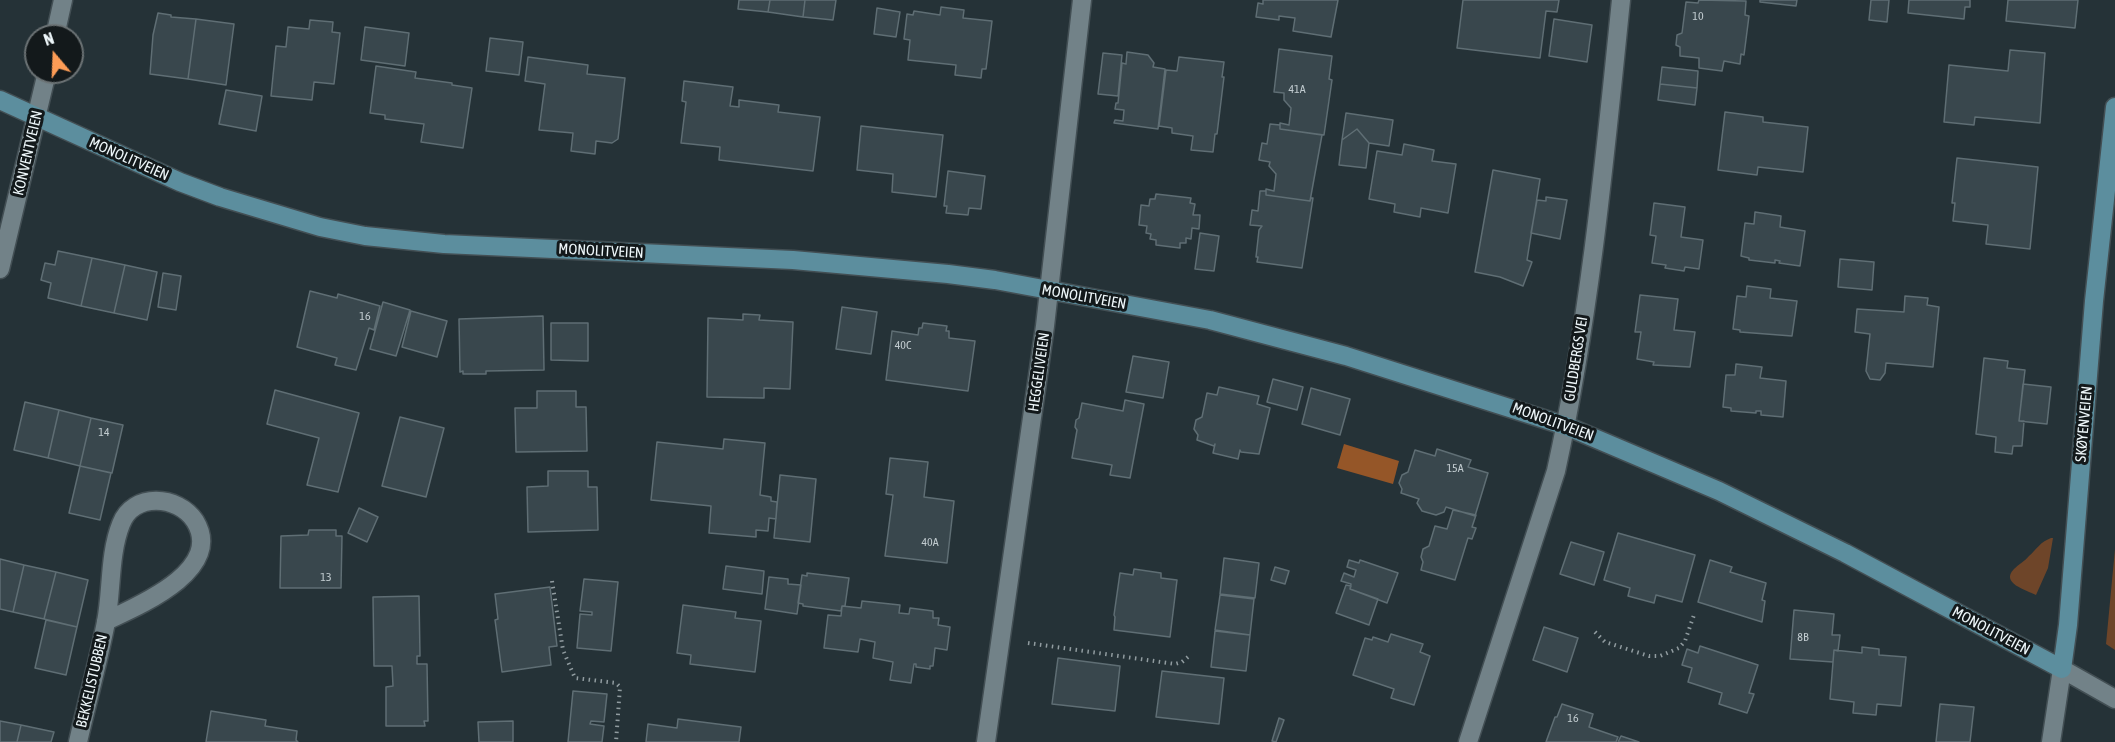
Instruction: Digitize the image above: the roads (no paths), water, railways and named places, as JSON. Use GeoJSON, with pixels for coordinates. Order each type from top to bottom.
{"type":"FeatureCollection","features":[{"type":"Feature","properties":{"kind":"street"},"geometry":{"type":"LineString","coordinates":[[58,24],[63,0]]}},
{"type":"Feature","properties":{"kind":"street","name":"HEGGELIVEIEN"},"geometry":{"type":"LineString","coordinates":[[986,742],[1050,291],[1082,0]]}},
{"type":"Feature","properties":{"kind":"street","name":"GULDBERGS VEI"},"geometry":{"type":"LineString","coordinates":[[1468,742],[1556,471],[1566,426],[1601,194],[1621,0]]}},
{"type":"Feature","properties":{"kind":"street","name":"KONVENTVEIEN"},"geometry":{"type":"LineString","coordinates":[[0,269],[44,84]]}},
{"type":"Feature","properties":{"kind":"street","name":"MONOLITVEIEN"},"geometry":{"type":"LineString","coordinates":[[0,100],[180,182],[220,197],[320,227],[365,236],[444,244],[793,260],[948,274],[995,280],[1210,320],[1346,356],[1566,426],[1740,501],[1845,553],[2115,699]]}},
{"type":"Feature","properties":{"kind":"street","name":"SKØYENVEIEN"},"geometry":{"type":"LineString","coordinates":[[2051,742],[2068,625],[2094,301],[2115,106]]}},
{"type":"Feature","properties":{"kind":"street","name":"BEKKELISTUBBEN"},"geometry":{"type":"LineString","coordinates":[[78,742],[106,621],[121,522],[130,510],[141,503],[156,500],[170,502],[182,508],[198,527],[201,538],[200,549],[195,561],[184,575],[167,590],[106,621]]}}]}
